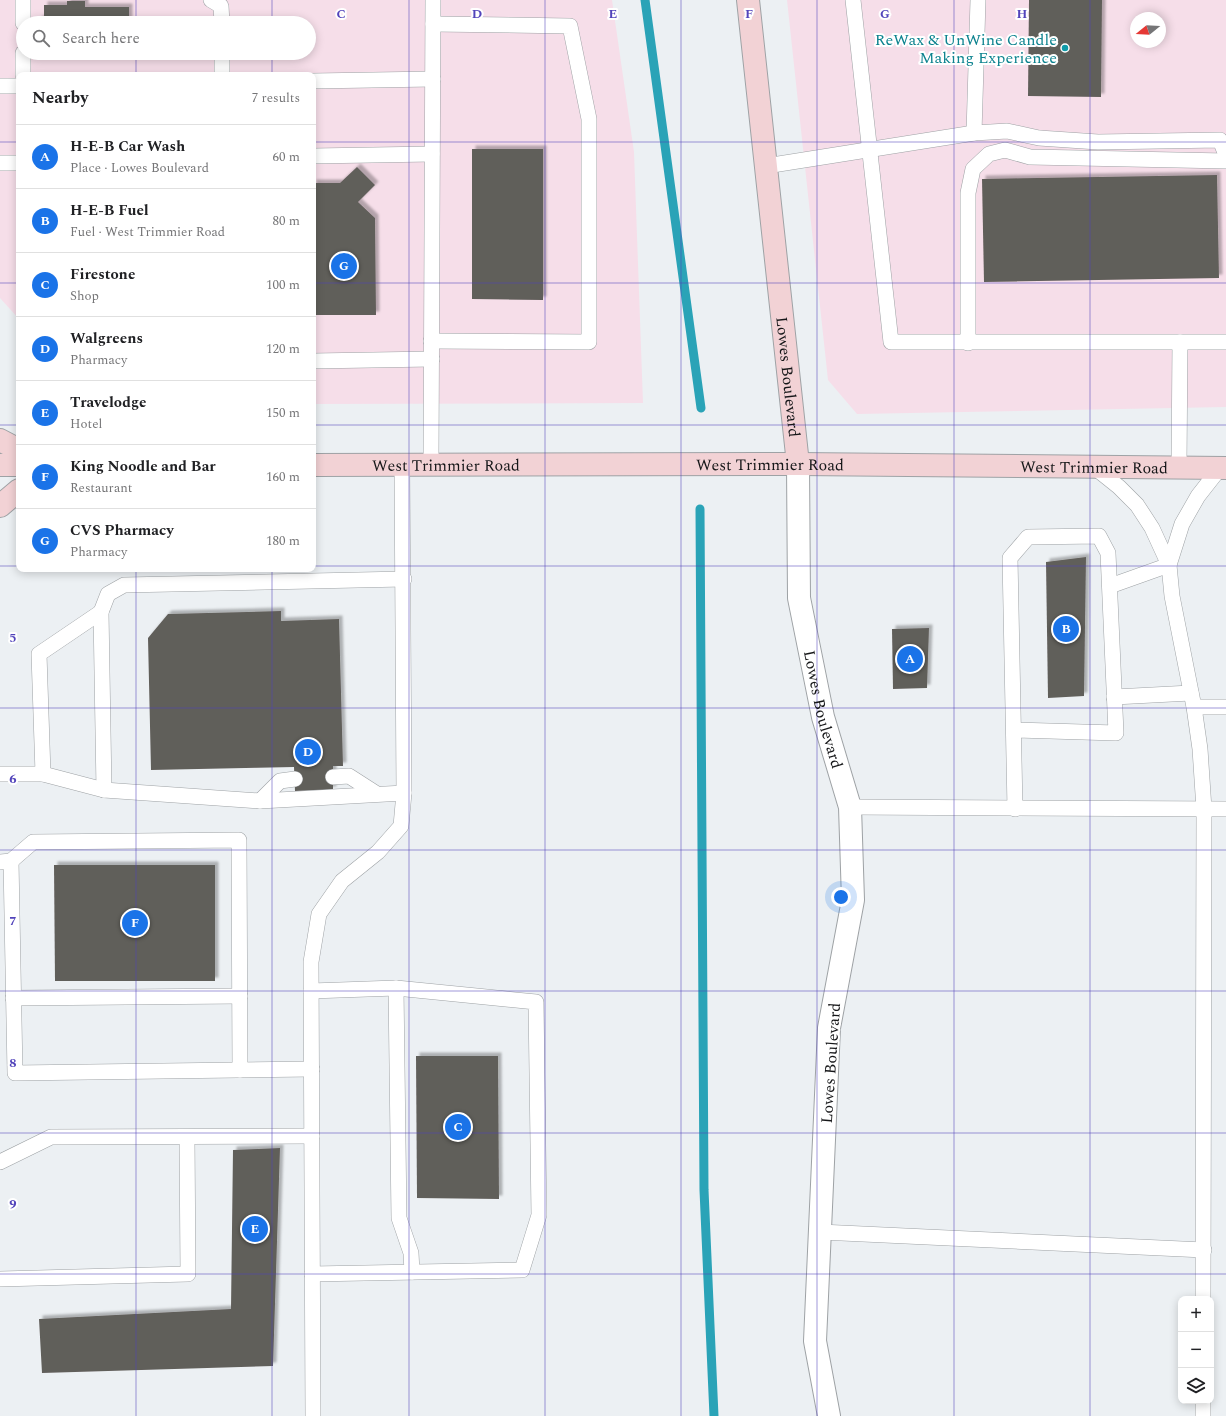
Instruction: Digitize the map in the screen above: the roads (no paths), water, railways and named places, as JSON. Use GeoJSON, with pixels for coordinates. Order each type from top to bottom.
{"type":"FeatureCollection","features":[{"type":"Feature","properties":{"kind":"main road","name":"Lowes Boulevard"},"geometry":{"type":"LineString","coordinates":[[748,0],[798,464]]}},
{"type":"Feature","properties":{"kind":"main road"},"geometry":{"type":"LineString","coordinates":[[0,440],[16,448]]}},
{"type":"Feature","properties":{"kind":"main road","name":"West Trimmier Road"},"geometry":{"type":"LineString","coordinates":[[316,465],[798,464],[1223,468]]}},
{"type":"Feature","properties":{"kind":"main road"},"geometry":{"type":"LineString","coordinates":[[0,465],[16,465]]}},
{"type":"Feature","properties":{"kind":"main road"},"geometry":{"type":"LineString","coordinates":[[0,506],[16,493]]}},
{"type":"Feature","properties":{"kind":"street","name":"Lowes Boulevard"},"geometry":{"type":"LineString","coordinates":[[798,464],[798,598],[823,717],[850,807],[853,900],[829,1028],[815,1341],[829,1416]]}},
{"type":"Feature","properties":{"kind":"lane"},"geometry":{"type":"LineString","coordinates":[[23,0],[23,16]]}},
{"type":"Feature","properties":{"kind":"lane"},"geometry":{"type":"LineString","coordinates":[[211,0],[221,6],[222,16]]}},
{"type":"Feature","properties":{"kind":"lane"},"geometry":{"type":"LineString","coordinates":[[431,465],[433,0]]}},
{"type":"Feature","properties":{"kind":"lane"},"geometry":{"type":"LineString","coordinates":[[853,0],[891,342],[1226,342]]}},
{"type":"Feature","properties":{"kind":"lane"},"geometry":{"type":"LineString","coordinates":[[974,133],[978,0]]}},
{"type":"Feature","properties":{"kind":"lane"},"geometry":{"type":"LineString","coordinates":[[432,341],[589,342],[589,119],[570,26],[433,24]]}},
{"type":"Feature","properties":{"kind":"lane"},"geometry":{"type":"LineString","coordinates":[[23,60],[23,72]]}},
{"type":"Feature","properties":{"kind":"lane"},"geometry":{"type":"LineString","coordinates":[[222,60],[222,72]]}},
{"type":"Feature","properties":{"kind":"lane"},"geometry":{"type":"LineString","coordinates":[[316,81],[433,79]]}},
{"type":"Feature","properties":{"kind":"lane"},"geometry":{"type":"LineString","coordinates":[[0,86],[16,86]]}},
{"type":"Feature","properties":{"kind":"lane"},"geometry":{"type":"LineString","coordinates":[[766,166],[974,133],[1007,131],[1039,138],[1098,142],[1220,140],[1226,155]]}},
{"type":"Feature","properties":{"kind":"lane"},"geometry":{"type":"LineString","coordinates":[[968,342],[968,193],[973,169],[989,154],[1005,150],[1030,157],[1226,161]]}},
{"type":"Feature","properties":{"kind":"lane"},"geometry":{"type":"LineString","coordinates":[[316,156],[432,154]]}},
{"type":"Feature","properties":{"kind":"lane"},"geometry":{"type":"LineString","coordinates":[[0,163],[16,163]]}},
{"type":"Feature","properties":{"kind":"lane"},"geometry":{"type":"LineString","coordinates":[[1179,467],[1180,342]]}},
{"type":"Feature","properties":{"kind":"lane"},"geometry":{"type":"LineString","coordinates":[[316,361],[432,359]]}},
{"type":"Feature","properties":{"kind":"lane"},"geometry":{"type":"LineString","coordinates":[[312,1416],[311,962],[319,914],[342,881],[378,852],[401,826],[404,793],[404,579],[402,465]]}},
{"type":"Feature","properties":{"kind":"lane"},"geometry":{"type":"LineString","coordinates":[[1094,467],[1119,487],[1137,505],[1152,528],[1169,565],[1172,596],[1200,750],[1204,809],[1203,1296]]}},
{"type":"Feature","properties":{"kind":"lane"},"geometry":{"type":"LineString","coordinates":[[1169,565],[1182,524],[1198,496],[1223,468]]}},
{"type":"Feature","properties":{"kind":"lane"},"geometry":{"type":"LineString","coordinates":[[1014,730],[1116,732],[1108,553],[1099,536],[1028,537],[1010,558],[1015,809]]}},
{"type":"Feature","properties":{"kind":"lane"},"geometry":{"type":"LineString","coordinates":[[1110,586],[1169,565]]}},
{"type":"Feature","properties":{"kind":"lane"},"geometry":{"type":"LineString","coordinates":[[104,790],[101,612],[108,594],[124,585],[404,579]]}},
{"type":"Feature","properties":{"kind":"lane"},"geometry":{"type":"LineString","coordinates":[[43,774],[40,654],[101,612]]}},
{"type":"Feature","properties":{"kind":"lane"},"geometry":{"type":"LineString","coordinates":[[1114,697],[1192,700],[1226,707]]}},
{"type":"Feature","properties":{"kind":"lane"},"geometry":{"type":"LineString","coordinates":[[0,774],[43,774],[104,790],[260,801],[404,793]]}},
{"type":"Feature","properties":{"kind":"lane"},"geometry":{"type":"LineString","coordinates":[[333,777],[349,776],[377,794]]}},
{"type":"Feature","properties":{"kind":"lane"},"geometry":{"type":"LineString","coordinates":[[260,801],[280,781],[294,779]]}},
{"type":"Feature","properties":{"kind":"lane"},"geometry":{"type":"LineString","coordinates":[[850,807],[1226,809]]}},
{"type":"Feature","properties":{"kind":"lane"},"geometry":{"type":"LineString","coordinates":[[240,1070],[239,840],[33,842],[6,861],[9,989],[15,1073],[240,1070],[312,1069]]}},
{"type":"Feature","properties":{"kind":"lane"},"geometry":{"type":"LineString","coordinates":[[311,991],[396,988],[536,1002],[539,1215],[522,1270],[312,1274]]}},
{"type":"Feature","properties":{"kind":"lane"},"geometry":{"type":"LineString","coordinates":[[396,988],[400,1218],[411,1253],[412,1272]]}},
{"type":"Feature","properties":{"kind":"lane"},"geometry":{"type":"LineString","coordinates":[[9,989],[240,996]]}},
{"type":"Feature","properties":{"kind":"lane"},"geometry":{"type":"LineString","coordinates":[[0,1162],[51,1137],[312,1136]]}},
{"type":"Feature","properties":{"kind":"lane"},"geometry":{"type":"LineString","coordinates":[[0,1279],[188,1274],[187,1137]]}},
{"type":"Feature","properties":{"kind":"lane"},"geometry":{"type":"LineString","coordinates":[[820,1232],[1204,1250]]}},
{"type":"Feature","properties":{"kind":"lane"},"geometry":{"type":"LineString","coordinates":[[1203,1404],[1203,1416]]}},
{"type":"Feature","properties":{"kind":"waterway"},"geometry":{"type":"LineString","coordinates":[[645,0],[701,408]]}},
{"type":"Feature","properties":{"kind":"waterway"},"geometry":{"type":"LineString","coordinates":[[700,509],[704,1190],[714,1416]]}},
{"type":"Feature","properties":{"kind":"place","name":"ReWax & UnWine Candle Making Experience"},"geometry":{"type":"Point","coordinates":[1065,48]}},
{"type":"Feature","properties":{"kind":"place","name":"CVS Pharmacy"},"geometry":{"type":"Point","coordinates":[344,266]}},
{"type":"Feature","properties":{"kind":"place","name":"H-E-B Fuel"},"geometry":{"type":"Point","coordinates":[1066,629]}},
{"type":"Feature","properties":{"kind":"place","name":"H-E-B Car Wash"},"geometry":{"type":"Point","coordinates":[910,659]}},
{"type":"Feature","properties":{"kind":"place","name":"Walgreens"},"geometry":{"type":"Point","coordinates":[308,752]}},
{"type":"Feature","properties":{"kind":"place","name":"King Noodle and Bar"},"geometry":{"type":"Point","coordinates":[135,923]}},
{"type":"Feature","properties":{"kind":"place","name":"Firestone"},"geometry":{"type":"Point","coordinates":[458,1127]}},
{"type":"Feature","properties":{"kind":"place","name":"Travelodge"},"geometry":{"type":"Point","coordinates":[255,1229]}}]}
